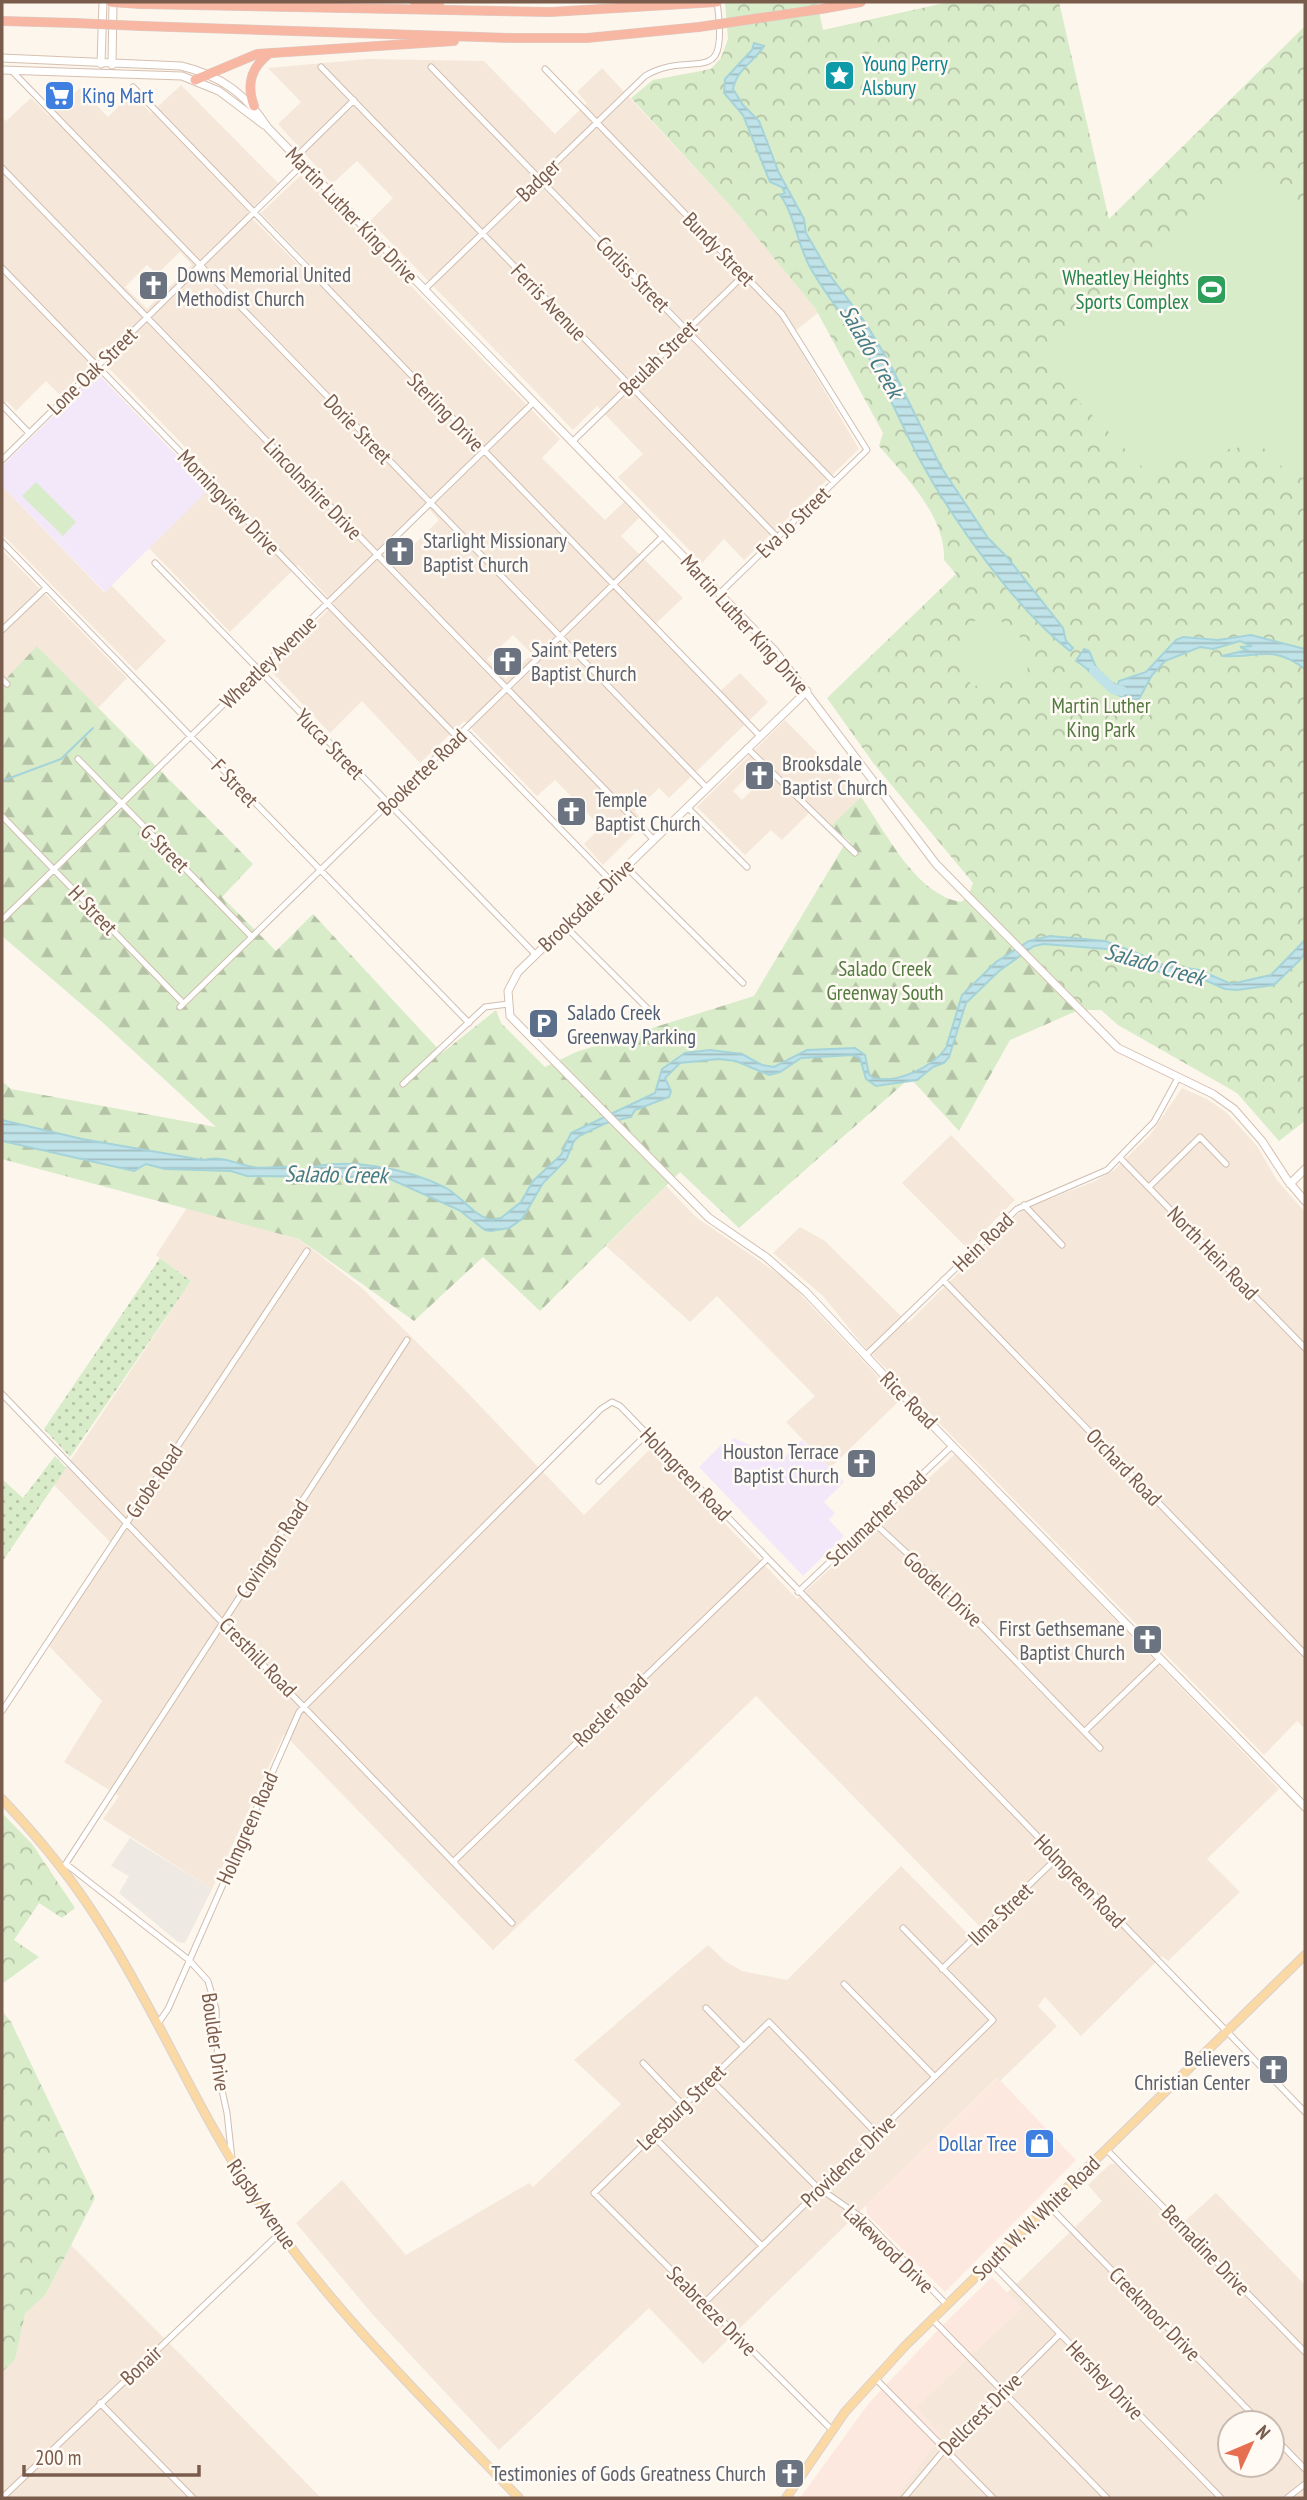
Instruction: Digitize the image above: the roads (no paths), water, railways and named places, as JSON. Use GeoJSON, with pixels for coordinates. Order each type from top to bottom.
{"type":"FeatureCollection","features":[{"type":"Feature","properties":{"kind":"highway"},"geometry":{"type":"LineString","coordinates":[[112,2],[551,12],[717,2]]}},
{"type":"Feature","properties":{"kind":"highway"},"geometry":{"type":"LineString","coordinates":[[415,2],[462,11]]}},
{"type":"Feature","properties":{"kind":"highway"},"geometry":{"type":"LineString","coordinates":[[2,22],[587,38],[699,27],[861,2]]}},
{"type":"Feature","properties":{"kind":"highway"},"geometry":{"type":"LineString","coordinates":[[195,80],[241,58],[270,53],[513,38]]}},
{"type":"Feature","properties":{"kind":"highway"},"geometry":{"type":"LineString","coordinates":[[254,106],[250,77],[257,64],[270,53]]}},
{"type":"Feature","properties":{"kind":"main road"},"geometry":{"type":"LineString","coordinates":[[101,72],[103,2]]}},
{"type":"Feature","properties":{"kind":"main road"},"geometry":{"type":"LineString","coordinates":[[112,2],[112,73]]}},
{"type":"Feature","properties":{"kind":"main road","name":"Martin Luther King Drive"},"geometry":{"type":"LineString","coordinates":[[2,58],[169,64],[208,73],[229,85],[254,106],[268,128]]}},
{"type":"Feature","properties":{"kind":"main road","name":"Martin Luther King Drive"},"geometry":{"type":"LineString","coordinates":[[2,70],[171,74],[195,80],[219,91],[268,128],[775,651],[925,851],[960,889],[1088,1021],[1130,1056],[1213,1094],[1234,1109],[1262,1141],[1290,1184],[1305,1201]]}},
{"type":"Feature","properties":{"kind":"main road","name":"Brooksdale Drive"},"geometry":{"type":"LineString","coordinates":[[508,1004],[514,977],[807,691]]}},
{"type":"Feature","properties":{"kind":"main road","name":"Rice Road"},"geometry":{"type":"LineString","coordinates":[[508,1004],[514,1021],[538,1047],[718,1226],[766,1256],[793,1279],[1305,1807]]}},
{"type":"Feature","properties":{"kind":"main road"},"geometry":{"type":"LineString","coordinates":[[1290,1184],[1305,1169]]}},
{"type":"Feature","properties":{"kind":"main road","name":"Rigsby Avenue"},"geometry":{"type":"LineString","coordinates":[[2,1799],[65,1866],[103,1928],[232,2161],[280,2233],[360,2328],[519,2498]]}},
{"type":"Feature","properties":{"kind":"main road","name":"South W. W. White Road"},"geometry":{"type":"LineString","coordinates":[[786,2498],[831,2429],[875,2378],[1305,1955]]}},
{"type":"Feature","properties":{"kind":"street","name":"Badger"},"geometry":{"type":"LineString","coordinates":[[424,290],[653,71],[702,63],[717,52],[721,42],[717,2]]}},
{"type":"Feature","properties":{"kind":"street","name":"Ferris Avenue"},"geometry":{"type":"LineString","coordinates":[[321,67],[777,537]]}},
{"type":"Feature","properties":{"kind":"street","name":"Corliss Street"},"geometry":{"type":"LineString","coordinates":[[431,67],[834,482]]}},
{"type":"Feature","properties":{"kind":"street","name":"Bundy Street"},"geometry":{"type":"LineString","coordinates":[[545,69],[787,320],[867,450]]}},
{"type":"Feature","properties":{"kind":"street","name":"Dorie Street"},"geometry":{"type":"LineString","coordinates":[[11,70],[707,788]]}},
{"type":"Feature","properties":{"kind":"street","name":"Sterling Drive"},"geometry":{"type":"LineString","coordinates":[[133,87],[760,736]]}},
{"type":"Feature","properties":{"kind":"street"},"geometry":{"type":"LineString","coordinates":[[296,157],[354,100]]}},
{"type":"Feature","properties":{"kind":"street","name":"Lone Oak Street"},"geometry":{"type":"LineString","coordinates":[[2,460],[303,164]]}},
{"type":"Feature","properties":{"kind":"street","name":"Lincolnshire Drive"},"geometry":{"type":"LineString","coordinates":[[2,168],[654,840]]}},
{"type":"Feature","properties":{"kind":"street","name":"Morningview Drive"},"geometry":{"type":"LineString","coordinates":[[2,268],[457,737]]}},
{"type":"Feature","properties":{"kind":"street","name":"Beulah Street"},"geometry":{"type":"LineString","coordinates":[[572,442],[744,275]]}},
{"type":"Feature","properties":{"kind":"street","name":"Wheatley Avenue"},"geometry":{"type":"LineString","coordinates":[[2,920],[534,403]]}},
{"type":"Feature","properties":{"kind":"street"},"geometry":{"type":"LineString","coordinates":[[2,405],[29,433]]}},
{"type":"Feature","properties":{"kind":"street","name":"Eva Jo Street"},"geometry":{"type":"LineString","coordinates":[[719,594],[867,450]]}},
{"type":"Feature","properties":{"kind":"street","name":"Bookertee Road"},"geometry":{"type":"LineString","coordinates":[[181,1005],[663,536]]}},
{"type":"Feature","properties":{"kind":"street","name":"F Street"},"geometry":{"type":"LineString","coordinates":[[2,542],[469,1023]]}},
{"type":"Feature","properties":{"kind":"street","name":"Yucca Street"},"geometry":{"type":"LineString","coordinates":[[155,563],[536,955]]}},
{"type":"Feature","properties":{"kind":"street"},"geometry":{"type":"LineString","coordinates":[[2,631],[46,588]]}},
{"type":"Feature","properties":{"kind":"street"},"geometry":{"type":"LineString","coordinates":[[464,730],[611,881]]}},
{"type":"Feature","properties":{"kind":"street"},"geometry":{"type":"LineString","coordinates":[[747,748],[855,853]]}},
{"type":"Feature","properties":{"kind":"street","name":"G Street"},"geometry":{"type":"LineString","coordinates":[[78,759],[252,937]]}},
{"type":"Feature","properties":{"kind":"street"},"geometry":{"type":"LineString","coordinates":[[687,807],[747,867]]}},
{"type":"Feature","properties":{"kind":"street","name":"H Street"},"geometry":{"type":"LineString","coordinates":[[2,816],[181,1005]]}},
{"type":"Feature","properties":{"kind":"street"},"geometry":{"type":"LineString","coordinates":[[626,867],[743,983]]}},
{"type":"Feature","properties":{"kind":"street"},"geometry":{"type":"LineString","coordinates":[[565,926],[651,1012]]}},
{"type":"Feature","properties":{"kind":"street"},"geometry":{"type":"LineString","coordinates":[[403,1084],[485,1007],[508,1004]]}},
{"type":"Feature","properties":{"kind":"street","name":"Hein Road"},"geometry":{"type":"LineString","coordinates":[[865,1356],[1024,1205],[1094,1178],[1120,1157],[1154,1122],[1178,1078]]}},
{"type":"Feature","properties":{"kind":"street"},"geometry":{"type":"LineString","coordinates":[[1149,1187],[1200,1137],[1226,1164]]}},
{"type":"Feature","properties":{"kind":"street","name":"North Hein Road"},"geometry":{"type":"LineString","coordinates":[[1120,1157],[1305,1349]]}},
{"type":"Feature","properties":{"kind":"street"},"geometry":{"type":"LineString","coordinates":[[1024,1205],[1062,1245]]}},
{"type":"Feature","properties":{"kind":"street","name":"Grobe Road"},"geometry":{"type":"LineString","coordinates":[[2,1711],[307,1251]]}},
{"type":"Feature","properties":{"kind":"street","name":"Orchard Road"},"geometry":{"type":"LineString","coordinates":[[943,1280],[1305,1654]]}},
{"type":"Feature","properties":{"kind":"street","name":"Covington Road"},"geometry":{"type":"LineString","coordinates":[[65,1866],[408,1340]]}},
{"type":"Feature","properties":{"kind":"street","name":"Cresthill Road"},"geometry":{"type":"LineString","coordinates":[[2,1394],[512,1923]]}},
{"type":"Feature","properties":{"kind":"street","name":"Holmgreen Road"},"geometry":{"type":"LineString","coordinates":[[157,2025],[166,2014],[296,1716],[304,1705],[612,1402],[647,1434],[1305,2112]]}},
{"type":"Feature","properties":{"kind":"street"},"geometry":{"type":"LineString","coordinates":[[599,1480],[647,1434]]}},
{"type":"Feature","properties":{"kind":"street","name":"Schumacher Road"},"geometry":{"type":"LineString","coordinates":[[798,1591],[953,1445]]}},
{"type":"Feature","properties":{"kind":"street","name":"Goodell Drive"},"geometry":{"type":"LineString","coordinates":[[873,1522],[945,1588],[1100,1748]]}},
{"type":"Feature","properties":{"kind":"street","name":"Roesler Road"},"geometry":{"type":"LineString","coordinates":[[453,1862],[767,1559]]}},
{"type":"Feature","properties":{"kind":"street"},"geometry":{"type":"LineString","coordinates":[[1085,1731],[1160,1659]]}},
{"type":"Feature","properties":{"kind":"street","name":"Ilma Street"},"geometry":{"type":"LineString","coordinates":[[943,1969],[1057,1858]]}},
{"type":"Feature","properties":{"kind":"street","name":"Boulder Drive"},"geometry":{"type":"LineString","coordinates":[[65,1866],[189,1960],[203,1974],[214,1999],[218,2072],[228,2113],[232,2161]]}},
{"type":"Feature","properties":{"kind":"street"},"geometry":{"type":"LineString","coordinates":[[903,1928],[943,1969]]}},
{"type":"Feature","properties":{"kind":"street","name":"Providence Drive"},"geometry":{"type":"LineString","coordinates":[[704,2303],[993,2020],[943,1969]]}},
{"type":"Feature","properties":{"kind":"street"},"geometry":{"type":"LineString","coordinates":[[844,1984],[935,2077]]}},
{"type":"Feature","properties":{"kind":"street"},"geometry":{"type":"LineString","coordinates":[[706,2008],[743,2046]]}},
{"type":"Feature","properties":{"kind":"street","name":"Leesburg Street"},"geometry":{"type":"LineString","coordinates":[[594,2193],[769,2022],[877,2134]]}},
{"type":"Feature","properties":{"kind":"street"},"geometry":{"type":"LineString","coordinates":[[643,2063],[684,2105]]}},
{"type":"Feature","properties":{"kind":"street","name":"Lakewood Drive"},"geometry":{"type":"LineString","coordinates":[[710,2078],[820,2189],[865,2220],[947,2305]]}},
{"type":"Feature","properties":{"kind":"street"},"geometry":{"type":"LineString","coordinates":[[652,2135],[762,2246]]}},
{"type":"Feature","properties":{"kind":"street","name":"Bernadine Drive"},"geometry":{"type":"LineString","coordinates":[[1106,2149],[1305,2352]]}},
{"type":"Feature","properties":{"kind":"street","name":"Seabreeze Drive"},"geometry":{"type":"LineString","coordinates":[[594,2193],[831,2429]]}},
{"type":"Feature","properties":{"kind":"street","name":"Creekmoor Drive"},"geometry":{"type":"LineString","coordinates":[[1048,2206],[1247,2409]]}},
{"type":"Feature","properties":{"kind":"street","name":"Bonair"},"geometry":{"type":"LineString","coordinates":[[2,2498],[280,2233]]}},
{"type":"Feature","properties":{"kind":"street","name":"Hershey Drive"},"geometry":{"type":"LineString","coordinates":[[990,2262],[1221,2498]]}},
{"type":"Feature","properties":{"kind":"street","name":"Lakewood Drive"},"geometry":{"type":"LineString","coordinates":[[932,2319],[1107,2498]]}},
{"type":"Feature","properties":{"kind":"street","name":"Dellcrest Drive"},"geometry":{"type":"LineString","coordinates":[[904,2498],[945,2449],[1060,2334]]}},
{"type":"Feature","properties":{"kind":"street"},"geometry":{"type":"LineString","coordinates":[[875,2378],[993,2498]]}},
{"type":"Feature","properties":{"kind":"street"},"geometry":{"type":"LineString","coordinates":[[100,2403],[193,2498]]}},
{"type":"Feature","properties":{"kind":"street"},"geometry":{"type":"LineString","coordinates":[[1286,2449],[1305,2469]]}},
{"type":"Feature","properties":{"kind":"street"},"geometry":{"type":"LineString","coordinates":[[1287,2498],[1305,2484]]}},
{"type":"Feature","properties":{"kind":"water"},"geometry":{"type":"Polygon","coordinates":[[[754,43],[764,46],[738,76],[733,89],[743,105],[759,121],[779,173],[804,219],[806,233],[832,278],[865,322],[889,362],[941,467],[988,538],[1007,557],[1063,628],[1066,641],[1073,648],[1070,651],[1028,612],[1007,588],[950,510],[920,460],[862,345],[810,267],[789,211],[780,195],[785,193],[782,187],[770,182],[743,115],[724,93],[725,79],[752,50],[754,43]]]}},
{"type":"Feature","properties":{"kind":"water"},"geometry":{"type":"Polygon","coordinates":[[[1251,635],[1305,649],[1305,669],[1293,661],[1273,654],[1222,656],[1247,650],[1240,647],[1252,646],[1240,641],[1213,649],[1200,647],[1165,661],[1152,675],[1139,699],[1120,696],[1076,661],[1084,649],[1089,651],[1101,678],[1116,689],[1119,681],[1146,672],[1176,640],[1183,637],[1218,640],[1251,635]]]}},
{"type":"Feature","properties":{"kind":"water"},"geometry":{"type":"Polygon","coordinates":[[[1050,936],[1105,941],[1142,955],[1153,963],[1199,970],[1231,984],[1271,975],[1305,940],[1305,952],[1301,959],[1274,985],[1237,990],[1225,989],[1198,977],[1148,970],[1107,949],[1044,944],[1034,946],[999,971],[966,1003],[949,1057],[917,1080],[876,1086],[866,1079],[860,1058],[853,1055],[801,1058],[780,1072],[769,1075],[736,1061],[719,1059],[680,1063],[665,1078],[671,1091],[669,1097],[635,1110],[631,1117],[606,1123],[579,1136],[566,1160],[543,1183],[522,1219],[509,1228],[491,1231],[485,1230],[459,1210],[388,1178],[247,1176],[231,1171],[165,1169],[146,1164],[134,1171],[2,1141],[2,1120],[82,1139],[203,1160],[222,1159],[253,1167],[291,1167],[303,1170],[337,1164],[375,1166],[413,1175],[446,1188],[478,1214],[490,1220],[501,1218],[521,1202],[533,1181],[561,1155],[571,1133],[655,1093],[662,1069],[685,1053],[710,1050],[742,1054],[762,1065],[774,1067],[807,1050],[855,1048],[865,1055],[869,1074],[873,1078],[893,1079],[914,1072],[940,1055],[946,1048],[962,995],[996,962],[1029,941],[1050,936]]]}},
{"type":"Feature","properties":{"kind":"waterway","name":"Salado Creek"},"geometry":{"type":"LineString","coordinates":[[1094,671],[1113,689],[1122,691]]}},
{"type":"Feature","properties":{"kind":"waterway"},"geometry":{"type":"LineString","coordinates":[[2,781],[61,759],[93,728]]}},
{"type":"Feature","properties":{"kind":"place","name":"Young Perry Alsbury"},"geometry":{"type":"Point","coordinates":[839,75]}},
{"type":"Feature","properties":{"kind":"place","name":"King Mart"},"geometry":{"type":"Point","coordinates":[59,95]}},
{"type":"Feature","properties":{"kind":"place","name":"Downs Memorial United Methodist Church"},"geometry":{"type":"Point","coordinates":[154,286]}},
{"type":"Feature","properties":{"kind":"place","name":"Wheatley Heights Sports Complex"},"geometry":{"type":"Point","coordinates":[1212,289]}},
{"type":"Feature","properties":{"kind":"place","name":"Starlight Missionary Baptist Church"},"geometry":{"type":"Point","coordinates":[400,552]}},
{"type":"Feature","properties":{"kind":"place","name":"Saint Peters Baptist Church"},"geometry":{"type":"Point","coordinates":[508,661]}},
{"type":"Feature","properties":{"kind":"place","name":"Brooksdale Baptist Church"},"geometry":{"type":"Point","coordinates":[759,775]}},
{"type":"Feature","properties":{"kind":"place","name":"Temple Baptist Church"},"geometry":{"type":"Point","coordinates":[572,811]}},
{"type":"Feature","properties":{"kind":"place","name":"Salado Creek Greenway Parking"},"geometry":{"type":"Point","coordinates":[544,1024]}},
{"type":"Feature","properties":{"kind":"place","name":"Houston Terrace Baptist Church"},"geometry":{"type":"Point","coordinates":[862,1463]}},
{"type":"Feature","properties":{"kind":"place","name":"First Gethsemane Baptist Church"},"geometry":{"type":"Point","coordinates":[1148,1640]}},
{"type":"Feature","properties":{"kind":"place","name":"Believers Christian Center"},"geometry":{"type":"Point","coordinates":[1273,2070]}},
{"type":"Feature","properties":{"kind":"place","name":"Dollar Tree"},"geometry":{"type":"Point","coordinates":[1040,2143]}},
{"type":"Feature","properties":{"kind":"place","name":"Testimonies of Gods Greatness Church"},"geometry":{"type":"Point","coordinates":[789,2473]}},
{"type":"Feature","properties":{"kind":"park label","name":"Martin Luther King Park"},"geometry":{"type":"Point","coordinates":[1101,717]}},
{"type":"Feature","properties":{"kind":"park label","name":"Salado Creek Greenway South"},"geometry":{"type":"Point","coordinates":[885,980]}}]}
